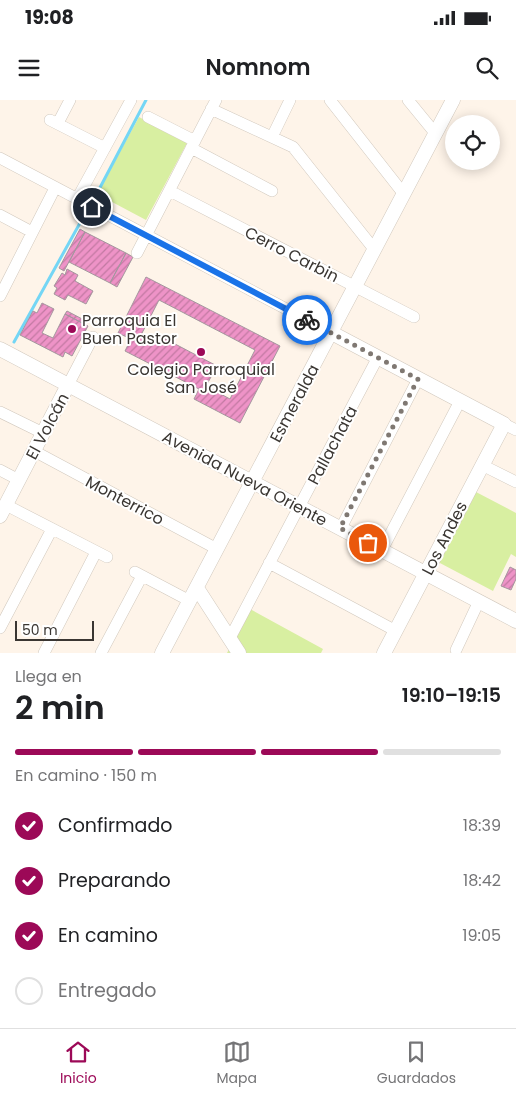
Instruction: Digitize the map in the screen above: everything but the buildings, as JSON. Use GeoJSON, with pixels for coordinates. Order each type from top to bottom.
{"type":"FeatureCollection","features":[{"type":"Feature","properties":{"kind":"street"},"geometry":{"type":"LineString","coordinates":[[70,100],[54,121],[105,148]]}},
{"type":"Feature","properties":{"kind":"street"},"geometry":{"type":"LineString","coordinates":[[77,199],[131,100]]}},
{"type":"Feature","properties":{"kind":"street"},"geometry":{"type":"LineString","coordinates":[[272,137],[290,100]]}},
{"type":"Feature","properties":{"kind":"street"},"geometry":{"type":"LineString","coordinates":[[330,100],[403,193]]}},
{"type":"Feature","properties":{"kind":"street"},"geometry":{"type":"LineString","coordinates":[[408,100],[435,133]]}},
{"type":"Feature","properties":{"kind":"street","name":"Esmeralda"},"geometry":{"type":"LineString","coordinates":[[162,653],[452,100]]}},
{"type":"Feature","properties":{"kind":"street"},"geometry":{"type":"LineString","coordinates":[[137,253],[213,103],[293,147],[374,250]]}},
{"type":"Feature","properties":{"kind":"street"},"geometry":{"type":"LineString","coordinates":[[148,117],[272,190]]}},
{"type":"Feature","properties":{"kind":"street"},"geometry":{"type":"LineString","coordinates":[[0,158],[510,427]]}},
{"type":"Feature","properties":{"kind":"street"},"geometry":{"type":"LineString","coordinates":[[0,296],[4,278],[32,232],[55,188]]}},
{"type":"Feature","properties":{"kind":"street","name":"Cerro Carbin"},"geometry":{"type":"LineString","coordinates":[[170,191],[414,317]]}},
{"type":"Feature","properties":{"kind":"street"},"geometry":{"type":"LineString","coordinates":[[0,216],[32,232]]}},
{"type":"Feature","properties":{"kind":"street","name":"El Volcán"},"geometry":{"type":"LineString","coordinates":[[3,510],[93,337]]}},
{"type":"Feature","properties":{"kind":"street","name":"Avenida Nueva Oriente"},"geometry":{"type":"LineString","coordinates":[[0,349],[516,621]]}},
{"type":"Feature","properties":{"kind":"street","name":"Pallachata"},"geometry":{"type":"LineString","coordinates":[[230,638],[378,357]]}},
{"type":"Feature","properties":{"kind":"street"},"geometry":{"type":"LineString","coordinates":[[340,528],[418,379]]}},
{"type":"Feature","properties":{"kind":"street"},"geometry":{"type":"LineString","coordinates":[[382,550],[460,400]]}},
{"type":"Feature","properties":{"kind":"street"},"geometry":{"type":"LineString","coordinates":[[0,412],[43,433]]}},
{"type":"Feature","properties":{"kind":"street","name":"Los Andes"},"geometry":{"type":"LineString","coordinates":[[384,653],[482,465],[510,427]]}},
{"type":"Feature","properties":{"kind":"street","name":"Monterrico"},"geometry":{"type":"LineString","coordinates":[[34,451],[217,549]]}},
{"type":"Feature","properties":{"kind":"street"},"geometry":{"type":"LineString","coordinates":[[482,465],[516,482]]}},
{"type":"Feature","properties":{"kind":"street"},"geometry":{"type":"LineString","coordinates":[[0,470],[19,480]]}},
{"type":"Feature","properties":{"kind":"street"},"geometry":{"type":"LineString","coordinates":[[3,510],[52,529],[102,554],[44,653]]}},
{"type":"Feature","properties":{"kind":"street"},"geometry":{"type":"LineString","coordinates":[[0,628],[52,529]]}},
{"type":"Feature","properties":{"kind":"street"},"geometry":{"type":"LineString","coordinates":[[269,563],[396,631]]}},
{"type":"Feature","properties":{"kind":"street"},"geometry":{"type":"LineString","coordinates":[[101,653],[138,574],[190,601]]}},
{"type":"Feature","properties":{"kind":"street"},"geometry":{"type":"LineString","coordinates":[[197,588],[239,653]]}},
{"type":"Feature","properties":{"kind":"street"},"geometry":{"type":"LineString","coordinates":[[456,650],[479,601]]}},
{"type":"Feature","properties":{"kind":"green space"},"geometry":{"type":"Polygon","coordinates":[[[139,117],[187,143],[146,220],[97,194],[139,117]]]}},
{"type":"Feature","properties":{"kind":"green space"},"geometry":{"type":"Polygon","coordinates":[[[476,492],[516,513],[516,557],[511,554],[493,591],[438,562],[476,492]]]}},
{"type":"Feature","properties":{"kind":"green space"},"geometry":{"type":"Polygon","coordinates":[[[250,609],[323,649],[321,653],[227,653],[250,609]]]}},
{"type":"Feature","properties":{"kind":"waterway"},"geometry":{"type":"LineString","coordinates":[[94,199],[146,100]]}},
{"type":"Feature","properties":{"kind":"waterway"},"geometry":{"type":"LineString","coordinates":[[14,342],[85,214]]}},
{"type":"Feature","properties":{"kind":"way so far"},"geometry":{"type":"LineString","coordinates":[[307,320],[418,379],[340,528],[368,543]]}},
{"type":"Feature","properties":{"kind":"place","name":"Parroquia El Buen Pastor"},"geometry":{"type":"Point","coordinates":[72,329]}},
{"type":"Feature","properties":{"kind":"place","name":"Colegio Parroquial San José"},"geometry":{"type":"Point","coordinates":[201,352]}},
{"type":"Feature","properties":{"kind":"route"},"geometry":{"type":"LineString","coordinates":[[92,207],[307,320]]}}]}
